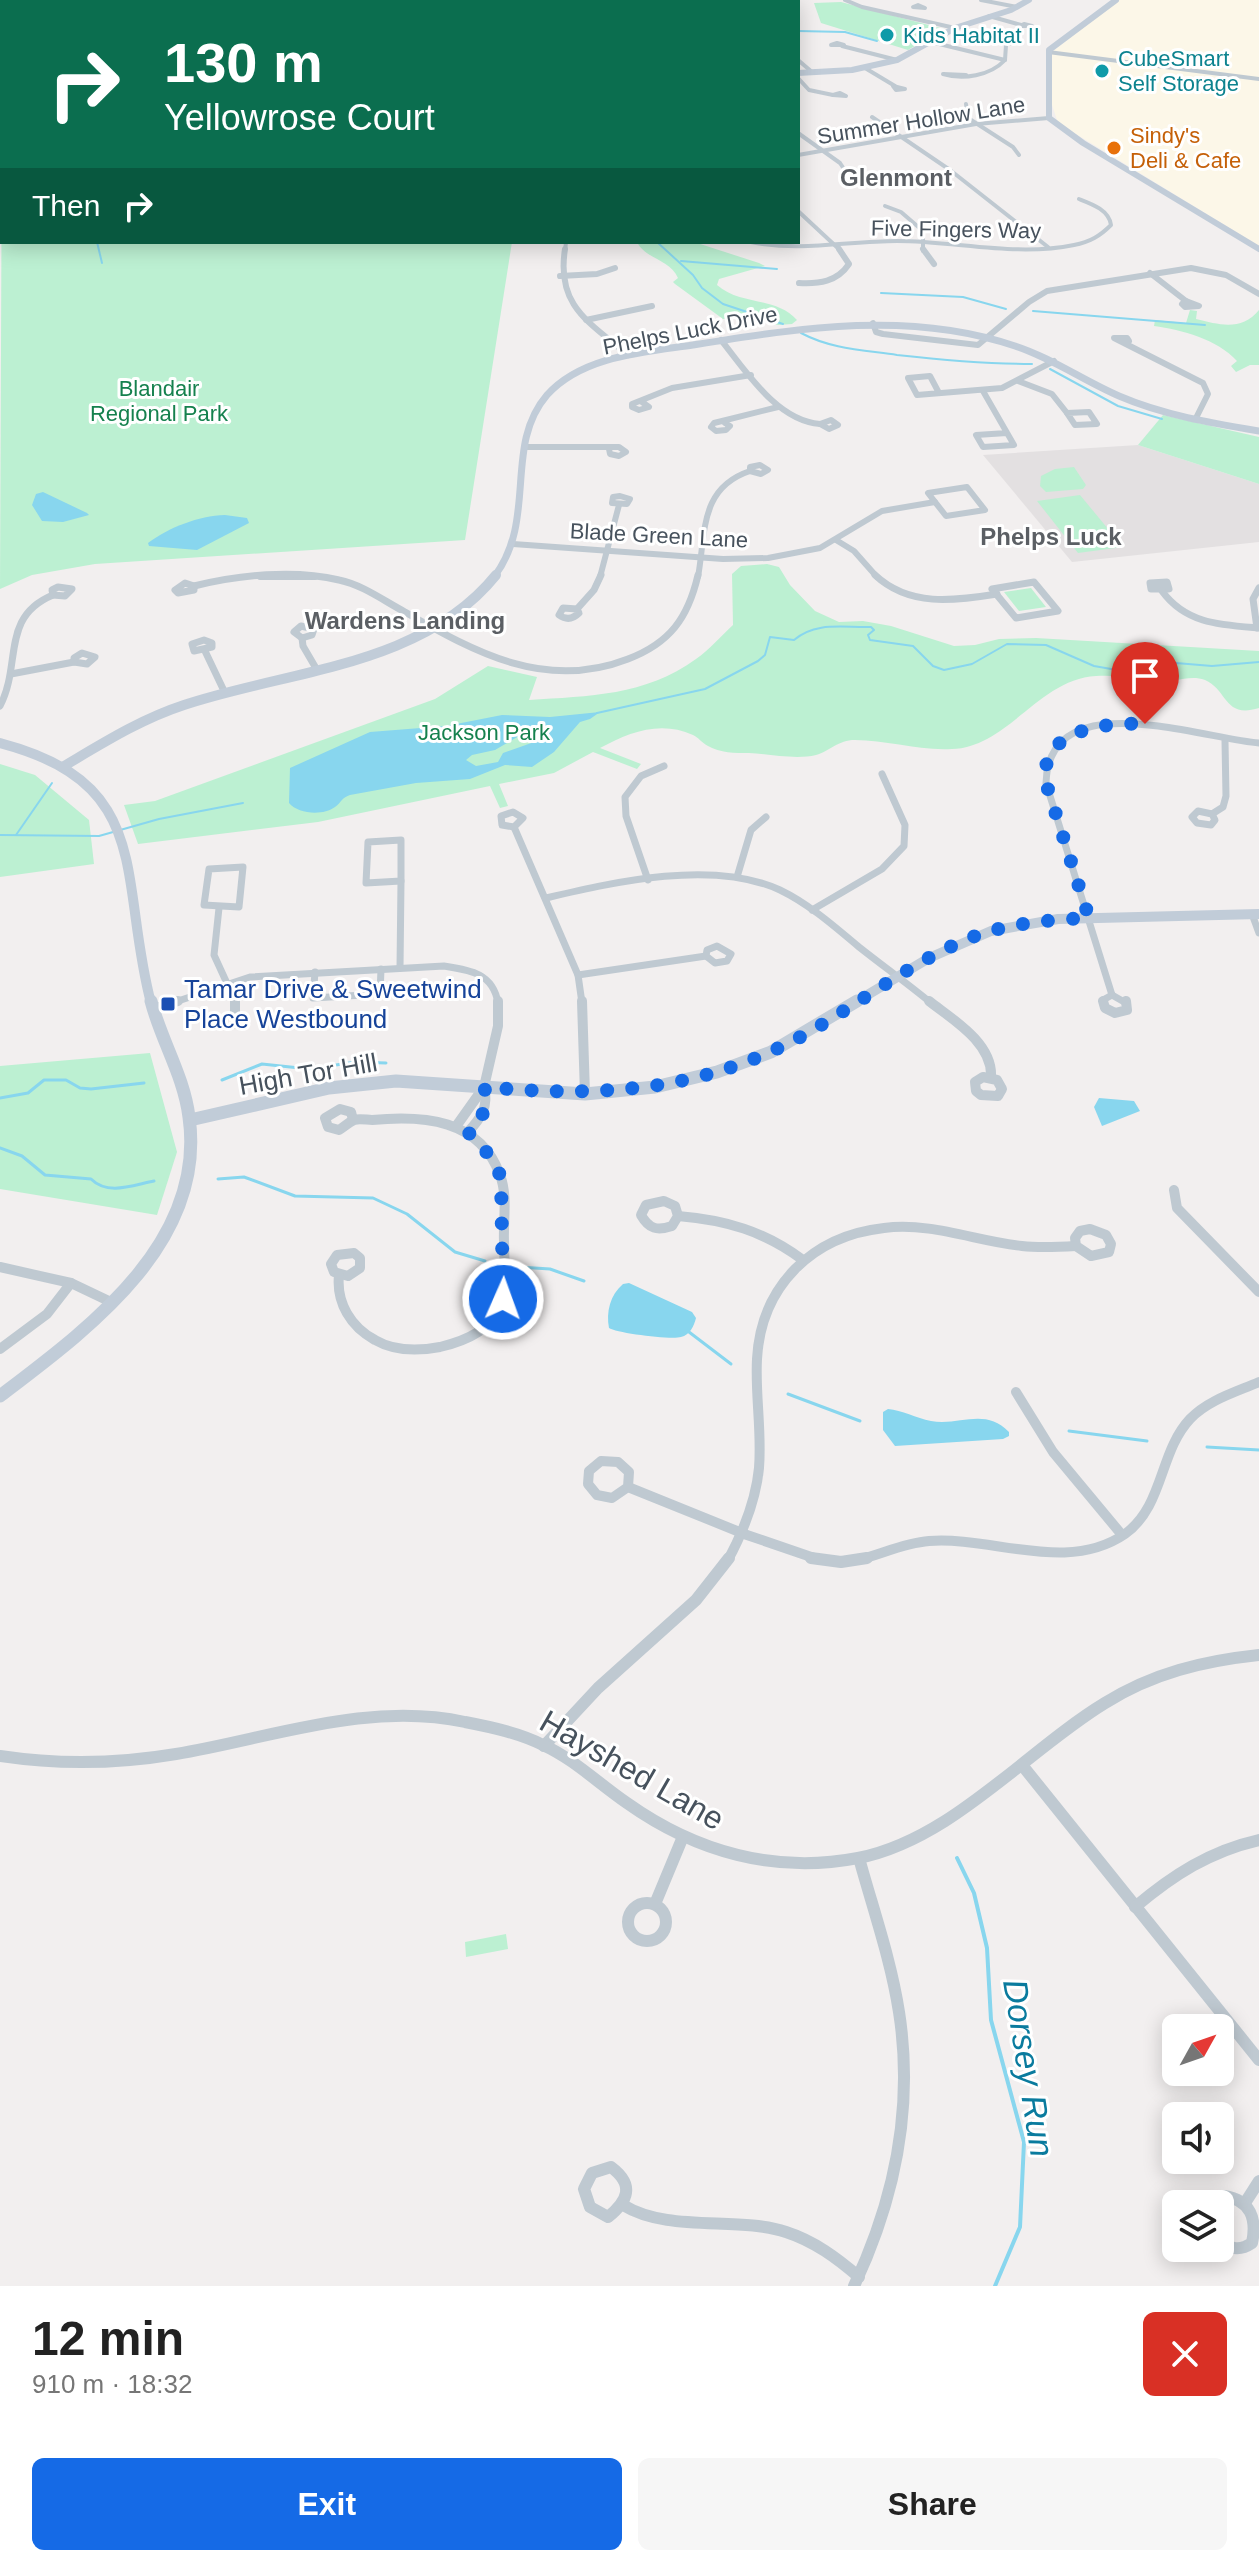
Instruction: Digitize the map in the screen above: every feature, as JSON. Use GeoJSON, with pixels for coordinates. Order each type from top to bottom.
{"type":"FeatureCollection","features":[{"type":"Feature","properties":{"kind":"street"},"geometry":{"type":"LineString","coordinates":[[845,0],[862,7],[955,28]]}},
{"type":"Feature","properties":{"kind":"street"},"geometry":{"type":"LineString","coordinates":[[981,0],[1017,7]]}},
{"type":"Feature","properties":{"kind":"street"},"geometry":{"type":"LineString","coordinates":[[800,75],[865,68],[897,60],[955,28],[1029,0]]}},
{"type":"Feature","properties":{"kind":"street"},"geometry":{"type":"LineString","coordinates":[[1048,51],[1116,0]]}},
{"type":"Feature","properties":{"kind":"street"},"geometry":{"type":"LineString","coordinates":[[902,16],[916,9]]}},
{"type":"Feature","properties":{"kind":"street"},"geometry":{"type":"LineString","coordinates":[[989,16],[1021,25]]}},
{"type":"Feature","properties":{"kind":"street"},"geometry":{"type":"LineString","coordinates":[[931,42],[1005,60]]}},
{"type":"Feature","properties":{"kind":"street"},"geometry":{"type":"LineString","coordinates":[[966,75],[997,67],[1005,60],[1006,45]]}},
{"type":"Feature","properties":{"kind":"street"},"geometry":{"type":"LineString","coordinates":[[842,46],[897,60]]}},
{"type":"Feature","properties":{"kind":"street"},"geometry":{"type":"LineString","coordinates":[[1048,51],[1259,76]]}},
{"type":"Feature","properties":{"kind":"street"},"geometry":{"type":"LineString","coordinates":[[1048,51],[1049,118],[1083,143],[1259,249]]}},
{"type":"Feature","properties":{"kind":"street"},"geometry":{"type":"LineString","coordinates":[[800,62],[812,72]]}},
{"type":"Feature","properties":{"kind":"street"},"geometry":{"type":"LineString","coordinates":[[865,68],[895,86]]}},
{"type":"Feature","properties":{"kind":"street"},"geometry":{"type":"LineString","coordinates":[[800,79],[809,90],[833,95]]}},
{"type":"Feature","properties":{"kind":"street"},"geometry":{"type":"LineString","coordinates":[[966,104],[966,115],[1013,147],[1019,155]]}},
{"type":"Feature","properties":{"kind":"street"},"geometry":{"type":"LineString","coordinates":[[872,117],[950,170],[1048,247]]}},
{"type":"Feature","properties":{"kind":"street","name":"Summer Hollow Lane"},"geometry":{"type":"LineString","coordinates":[[800,155],[976,124],[1049,118]]}},
{"type":"Feature","properties":{"kind":"street"},"geometry":{"type":"LineString","coordinates":[[800,134],[840,163],[846,172]]}},
{"type":"Feature","properties":{"kind":"street","name":"Five Fingers Way"},"geometry":{"type":"LineString","coordinates":[[763,244],[787,248],[924,241],[1001,250],[1048,247],[1090,240],[1110,228],[1111,221],[1107,214],[1079,199]]}},
{"type":"Feature","properties":{"kind":"street"},"geometry":{"type":"LineString","coordinates":[[885,206],[901,212],[919,228],[924,241],[923,250],[934,264]]}},
{"type":"Feature","properties":{"kind":"street"},"geometry":{"type":"LineString","coordinates":[[799,283],[825,282],[843,274],[849,260],[800,213]]}},
{"type":"Feature","properties":{"kind":"street"},"geometry":{"type":"LineString","coordinates":[[566,244],[560,276],[567,297],[586,320],[628,355]]}},
{"type":"Feature","properties":{"kind":"street"},"geometry":{"type":"LineString","coordinates":[[560,276],[597,274],[615,268]]}},
{"type":"Feature","properties":{"kind":"street"},"geometry":{"type":"LineString","coordinates":[[989,338],[1029,302],[1047,291],[1150,273],[1183,268],[1213,270],[1259,294]]}},
{"type":"Feature","properties":{"kind":"street"},"geometry":{"type":"LineString","coordinates":[[1150,273],[1186,301]]}},
{"type":"Feature","properties":{"kind":"street"},"geometry":{"type":"LineString","coordinates":[[586,320],[652,306]]}},
{"type":"Feature","properties":{"kind":"street","name":"Phelps Luck Drive"},"geometry":{"type":"LineString","coordinates":[[64,766],[137,724],[225,693],[383,650],[432,627],[460,609],[485,588],[503,565],[513,544],[529,422],[547,394],[576,374],[628,355],[816,325],[873,323],[930,327],[989,338],[1054,361],[1129,400],[1259,431]]}},
{"type":"Feature","properties":{"kind":"street"},"geometry":{"type":"LineString","coordinates":[[721,340],[778,407],[800,419],[820,424]]}},
{"type":"Feature","properties":{"kind":"street"},"geometry":{"type":"LineString","coordinates":[[1124,343],[1203,383],[1208,394],[1196,418]]}},
{"type":"Feature","properties":{"kind":"street"},"geometry":{"type":"LineString","coordinates":[[939,393],[930,376],[908,378],[917,395],[983,391],[1002,388],[1054,361]]}},
{"type":"Feature","properties":{"kind":"street"},"geometry":{"type":"LineString","coordinates":[[642,402],[650,395],[672,388],[751,375]]}},
{"type":"Feature","properties":{"kind":"street"},"geometry":{"type":"LineString","coordinates":[[1018,381],[1052,394],[1075,425],[1097,424],[1089,412],[1067,413]]}},
{"type":"Feature","properties":{"kind":"street"},"geometry":{"type":"LineString","coordinates":[[983,391],[1014,445],[983,447],[976,435],[1007,433]]}},
{"type":"Feature","properties":{"kind":"street"},"geometry":{"type":"LineString","coordinates":[[725,423],[778,407]]}},
{"type":"Feature","properties":{"kind":"street"},"geometry":{"type":"LineString","coordinates":[[525,447],[609,449]]}},
{"type":"Feature","properties":{"kind":"street"},"geometry":{"type":"LineString","coordinates":[[194,586],[295,576],[330,578],[357,586],[494,662],[520,669],[563,673],[598,668],[640,654],[674,631],[688,609],[714,496],[724,485],[750,471]]}},
{"type":"Feature","properties":{"kind":"street","name":"Blade Green Lane"},"geometry":{"type":"LineString","coordinates":[[967,487],[985,510],[946,516],[935,502],[928,493],[967,487]]}},
{"type":"Feature","properties":{"kind":"street","name":"Blade Green Lane"},"geometry":{"type":"LineString","coordinates":[[513,544],[699,558],[781,556],[810,551],[836,540],[863,520],[882,511],[935,502]]}},
{"type":"Feature","properties":{"kind":"street"},"geometry":{"type":"LineString","coordinates":[[577,609],[592,594],[619,505]]}},
{"type":"Feature","properties":{"kind":"street"},"geometry":{"type":"LineString","coordinates":[[836,540],[858,553],[881,581],[908,595],[945,601],[997,594]]}},
{"type":"Feature","properties":{"kind":"street"},"geometry":{"type":"LineString","coordinates":[[1034,582],[1058,611],[1016,618],[997,594],[992,589],[1034,582]]}},
{"type":"Feature","properties":{"kind":"street"},"geometry":{"type":"LineString","coordinates":[[1162,591],[1172,607],[1190,618],[1258,628],[1253,599],[1259,588]]}},
{"type":"Feature","properties":{"kind":"street"},"geometry":{"type":"LineString","coordinates":[[0,706],[9,691],[15,620],[25,610],[53,595]]}},
{"type":"Feature","properties":{"kind":"street"},"geometry":{"type":"LineString","coordinates":[[302,638],[303,646],[317,670]]}},
{"type":"Feature","properties":{"kind":"street"},"geometry":{"type":"LineString","coordinates":[[205,651],[225,693]]}},
{"type":"Feature","properties":{"kind":"street"},"geometry":{"type":"LineString","coordinates":[[11,674],[74,662]]}},
{"type":"Feature","properties":{"kind":"street"},"geometry":{"type":"LineString","coordinates":[[1112,995],[1046,783],[1045,766],[1052,751],[1075,733],[1112,724],[1145,724],[1225,741],[1259,743]]}},
{"type":"Feature","properties":{"kind":"street"},"geometry":{"type":"LineString","coordinates":[[1212,814],[1223,807],[1226,796],[1225,741]]}},
{"type":"Feature","properties":{"kind":"street"},"geometry":{"type":"LineString","coordinates":[[0,743],[64,766],[96,792],[117,823],[153,1009],[181,1077],[190,1120],[191,1151],[182,1197],[150,1258],[113,1303],[66,1345],[0,1396]]}},
{"type":"Feature","properties":{"kind":"street"},"geometry":{"type":"LineString","coordinates":[[648,880],[626,816],[625,797],[641,776],[664,766]]}},
{"type":"Feature","properties":{"kind":"street"},"geometry":{"type":"LineString","coordinates":[[812,910],[882,869],[904,846],[905,825],[882,774]]}},
{"type":"Feature","properties":{"kind":"street"},"geometry":{"type":"LineString","coordinates":[[737,877],[751,830],[766,817]]}},
{"type":"Feature","properties":{"kind":"street"},"geometry":{"type":"LineString","coordinates":[[514,827],[578,975],[582,994],[585,1094]]}},
{"type":"Feature","properties":{"kind":"street"},"geometry":{"type":"LineString","coordinates":[[400,968],[401,881],[401,840],[368,842],[366,883],[401,881]]}},
{"type":"Feature","properties":{"kind":"street"},"geometry":{"type":"LineString","coordinates":[[243,867],[239,907],[219,908],[204,905],[209,869],[243,867]]}},
{"type":"Feature","properties":{"kind":"street"},"geometry":{"type":"LineString","coordinates":[[546,898],[582,889],[648,880],[737,877],[779,890],[812,910],[977,1043],[989,1062],[991,1077]]}},
{"type":"Feature","properties":{"kind":"street"},"geometry":{"type":"LineString","coordinates":[[219,908],[214,955],[237,1004],[235,1024]]}},
{"type":"Feature","properties":{"kind":"street"},"geometry":{"type":"LineString","coordinates":[[1255,914],[1259,933]]}},
{"type":"Feature","properties":{"kind":"street","name":"High Tor Hill"},"geometry":{"type":"LineString","coordinates":[[190,1120],[362,1083],[396,1081],[585,1094],[666,1085],[747,1062],[791,1041],[950,947],[991,931],[1036,922],[1089,918],[1255,914]]}},
{"type":"Feature","properties":{"kind":"street"},"geometry":{"type":"LineString","coordinates":[[578,975],[706,956]]}},
{"type":"Feature","properties":{"kind":"street"},"geometry":{"type":"LineString","coordinates":[[153,1009],[250,977],[457,966],[477,972],[492,983],[501,1004],[484,1087],[467,1116],[457,1125]]}},
{"type":"Feature","properties":{"kind":"street"},"geometry":{"type":"LineString","coordinates":[[315,972],[313,998],[380,994],[381,969]]}},
{"type":"Feature","properties":{"kind":"street"},"geometry":{"type":"LineString","coordinates":[[468,1132],[484,1112],[489,1099],[484,1087]]}},
{"type":"Feature","properties":{"kind":"street"},"geometry":{"type":"LineString","coordinates":[[339,1275],[338,1291],[350,1319],[370,1338],[384,1345],[410,1349],[427,1348],[469,1337],[492,1319],[503,1299],[505,1282],[504,1191],[501,1177],[491,1157],[468,1132],[457,1125],[411,1116],[353,1120]]}},
{"type":"Feature","properties":{"kind":"street"},"geometry":{"type":"LineString","coordinates":[[1174,1190],[1177,1208],[1259,1292]]}},
{"type":"Feature","properties":{"kind":"street"},"geometry":{"type":"LineString","coordinates":[[678,1216],[705,1218],[756,1229],[803,1260]]}},
{"type":"Feature","properties":{"kind":"street"},"geometry":{"type":"LineString","coordinates":[[544,1746],[595,1689],[707,1589],[719,1574],[741,1532],[753,1496],[759,1454],[758,1331],[770,1300],[803,1260],[855,1233],[907,1225],[943,1229],[1023,1248],[1076,1246]]}},
{"type":"Feature","properties":{"kind":"street"},"geometry":{"type":"LineString","coordinates":[[0,1267],[71,1283],[113,1303]]}},
{"type":"Feature","properties":{"kind":"street"},"geometry":{"type":"LineString","coordinates":[[0,1349],[47,1314],[71,1283]]}},
{"type":"Feature","properties":{"kind":"street"},"geometry":{"type":"LineString","coordinates":[[628,1487],[806,1556],[845,1562],[863,1561],[923,1541],[953,1540],[1078,1552],[1105,1545],[1135,1526],[1153,1502],[1176,1440],[1191,1418],[1212,1402],[1259,1382]]}},
{"type":"Feature","properties":{"kind":"street"},"geometry":{"type":"LineString","coordinates":[[1016,1392],[1053,1452],[1122,1535]]}},
{"type":"Feature","properties":{"kind":"street","name":"Hayshed Lane"},"geometry":{"type":"LineString","coordinates":[[0,1756],[59,1765],[113,1764],[349,1719],[427,1716],[476,1724],[544,1746],[682,1839],[708,1850],[768,1862],[827,1863],[859,1858],[907,1844],[1128,1687],[1194,1663],[1259,1655]]}},
{"type":"Feature","properties":{"kind":"street"},"geometry":{"type":"LineString","coordinates":[[1022,1765],[1259,2060]]}},
{"type":"Feature","properties":{"kind":"street"},"geometry":{"type":"LineString","coordinates":[[655,1904],[682,1839]]}},
{"type":"Feature","properties":{"kind":"street"},"geometry":{"type":"LineString","coordinates":[[1135,1907],[1190,1863],[1213,1852],[1258,1841]]}},
{"type":"Feature","properties":{"kind":"street"},"geometry":{"type":"LineString","coordinates":[[623,2205],[651,2217],[785,2231],[831,2253],[856,2281],[887,2211],[902,2128],[904,2088],[899,2013],[859,1858]]}},
{"type":"Feature","properties":{"kind":"street"},"geometry":{"type":"LineString","coordinates":[[1245,2203],[1259,2181]]}},
{"type":"Feature","properties":{"kind":"street"},"geometry":{"type":"LineString","coordinates":[[1234,2198],[1245,2203],[1256,2224],[1252,2243],[1245,2249],[1234,2248]]}},
{"type":"Feature","properties":{"kind":"shaded area"},"geometry":{"type":"Polygon","coordinates":[[[1119,0],[1259,0],[1259,246],[1058,123],[1052,105],[1052,52],[1119,0]]]}},
{"type":"Feature","properties":{"kind":"shaded area"},"geometry":{"type":"Polygon","coordinates":[[[1138,445],[1259,484],[1259,542],[1072,562],[983,455],[1138,445]]]}},
{"type":"Feature","properties":{"kind":"green space"},"geometry":{"type":"Polygon","coordinates":[[[841,2],[944,29],[908,50],[821,23],[814,3],[841,2]]]}},
{"type":"Feature","properties":{"kind":"green space","name":"Blandair Regional Park"},"geometry":{"type":"Polygon","coordinates":[[[1,244],[512,244],[465,540],[95,564],[32,575],[0,589],[1,244]]]}},
{"type":"Feature","properties":{"kind":"green space"},"geometry":{"type":"Polygon","coordinates":[[[638,244],[700,244],[759,263],[765,266],[719,279],[717,285],[737,296],[779,307],[797,320],[792,324],[778,325],[752,319],[723,319],[675,284],[673,282],[678,278],[674,272],[638,244]]]}},
{"type":"Feature","properties":{"kind":"green space"},"geometry":{"type":"Polygon","coordinates":[[[1190,310],[1197,311],[1196,319],[1230,325],[1245,321],[1259,310],[1259,365],[1250,365],[1236,372],[1231,366],[1237,361],[1220,347],[1187,333],[1154,326],[1155,320],[1186,323],[1190,310]]]}},
{"type":"Feature","properties":{"kind":"green space"},"geometry":{"type":"Polygon","coordinates":[[[1163,415],[1259,437],[1259,484],[1138,445],[1163,415]]]}},
{"type":"Feature","properties":{"kind":"green space"},"geometry":{"type":"Polygon","coordinates":[[[1074,467],[1086,485],[1083,489],[1046,492],[1040,486],[1041,476],[1055,469],[1074,467]]]}},
{"type":"Feature","properties":{"kind":"green space"},"geometry":{"type":"Polygon","coordinates":[[[1080,495],[1123,547],[1078,553],[1037,501],[1080,495]]]}},
{"type":"Feature","properties":{"kind":"green space","name":"Jackson Park"},"geometry":{"type":"Polygon","coordinates":[[[767,564],[779,567],[790,585],[815,611],[839,622],[863,621],[891,626],[954,646],[999,639],[1036,638],[1259,651],[1259,708],[1239,710],[1233,707],[1212,685],[1201,679],[1096,676],[1057,688],[990,737],[952,749],[855,740],[816,755],[782,756],[723,751],[681,731],[657,728],[622,737],[600,748],[641,764],[637,769],[593,752],[554,773],[499,784],[508,806],[500,808],[490,786],[318,822],[138,844],[124,805],[155,801],[435,699],[488,666],[537,677],[529,700],[616,692],[657,680],[696,659],[733,625],[732,574],[741,566],[767,564]]]}},
{"type":"Feature","properties":{"kind":"green space"},"geometry":{"type":"Polygon","coordinates":[[[1031,588],[1046,607],[1019,611],[1004,592],[1031,588]]]}},
{"type":"Feature","properties":{"kind":"green space"},"geometry":{"type":"Polygon","coordinates":[[[0,764],[35,775],[89,820],[94,864],[0,877],[0,764]]]}},
{"type":"Feature","properties":{"kind":"green space"},"geometry":{"type":"Polygon","coordinates":[[[150,1053],[177,1152],[157,1215],[0,1189],[0,1066],[150,1053]]]}},
{"type":"Feature","properties":{"kind":"green space"},"geometry":{"type":"Polygon","coordinates":[[[506,1934],[508,1949],[466,1957],[465,1942],[506,1934]]]}},
{"type":"Feature","properties":{"kind":"water"},"geometry":{"type":"Polygon","coordinates":[[[43,492],[89,515],[63,522],[42,521],[32,505],[36,494],[43,492]]]}},
{"type":"Feature","properties":{"kind":"water"},"geometry":{"type":"Polygon","coordinates":[[[225,515],[247,518],[249,523],[197,550],[149,546],[148,543],[175,527],[225,515]]]}},
{"type":"Feature","properties":{"kind":"water"},"geometry":{"type":"Polygon","coordinates":[[[600,712],[580,722],[554,752],[532,767],[505,765],[470,779],[416,783],[350,795],[330,810],[318,813],[304,811],[289,803],[290,768],[370,732],[446,726],[502,715],[550,717],[600,712]],[[519,736],[495,750],[472,755],[466,760],[476,766],[498,762],[503,753],[537,741],[534,736],[519,736]]]}},
{"type":"Feature","properties":{"kind":"water"},"geometry":{"type":"Polygon","coordinates":[[[1099,1098],[1134,1101],[1140,1111],[1102,1126],[1094,1107],[1099,1098]]]}},
{"type":"Feature","properties":{"kind":"water"},"geometry":{"type":"Polygon","coordinates":[[[629,1283],[692,1312],[696,1318],[691,1330],[681,1337],[667,1338],[609,1328],[612,1299],[623,1284],[629,1283]]]}},
{"type":"Feature","properties":{"kind":"water"},"geometry":{"type":"Polygon","coordinates":[[[888,1409],[931,1421],[991,1420],[1009,1432],[1009,1436],[1003,1439],[895,1446],[883,1430],[883,1412],[888,1409]]]}},
{"type":"Feature","properties":{"kind":"waterway"},"geometry":{"type":"LineString","coordinates":[[800,31],[845,32],[877,41]]}},
{"type":"Feature","properties":{"kind":"waterway"},"geometry":{"type":"LineString","coordinates":[[97,244],[102,263]]}},
{"type":"Feature","properties":{"kind":"waterway"},"geometry":{"type":"LineString","coordinates":[[659,244],[693,275],[702,288],[723,304],[783,324]]}},
{"type":"Feature","properties":{"kind":"waterway"},"geometry":{"type":"LineString","coordinates":[[681,261],[777,269]]}},
{"type":"Feature","properties":{"kind":"waterway"},"geometry":{"type":"LineString","coordinates":[[881,293],[963,297],[1006,309]]}},
{"type":"Feature","properties":{"kind":"waterway"},"geometry":{"type":"LineString","coordinates":[[1033,311],[1205,325]]}},
{"type":"Feature","properties":{"kind":"waterway"},"geometry":{"type":"LineString","coordinates":[[801,333],[836,346],[897,355],[1032,364]]}},
{"type":"Feature","properties":{"kind":"waterway"},"geometry":{"type":"LineString","coordinates":[[1050,369],[1118,406],[1162,419]]}},
{"type":"Feature","properties":{"kind":"waterway"},"geometry":{"type":"LineString","coordinates":[[597,713],[705,689],[758,661],[765,655],[770,637],[794,640],[812,630],[831,627],[871,627],[874,630],[868,635],[870,640],[913,646],[933,666],[944,670],[972,664],[1007,644],[1046,645],[1094,666],[1134,673],[1176,663],[1212,666],[1259,662]]}},
{"type":"Feature","properties":{"kind":"waterway"},"geometry":{"type":"LineString","coordinates":[[16,835],[52,783]]}},
{"type":"Feature","properties":{"kind":"waterway"},"geometry":{"type":"LineString","coordinates":[[0,835],[99,836],[159,819],[243,803]]}},
{"type":"Feature","properties":{"kind":"waterway"},"geometry":{"type":"LineString","coordinates":[[222,1080],[262,1064],[309,1069],[356,1062],[386,1063]]}},
{"type":"Feature","properties":{"kind":"waterway"},"geometry":{"type":"LineString","coordinates":[[0,1098],[28,1093],[44,1080],[66,1080],[80,1088],[91,1089],[144,1083]]}},
{"type":"Feature","properties":{"kind":"waterway"},"geometry":{"type":"LineString","coordinates":[[0,1148],[22,1156],[45,1175],[91,1179],[113,1188],[154,1181]]}},
{"type":"Feature","properties":{"kind":"waterway"},"geometry":{"type":"LineString","coordinates":[[218,1179],[244,1177],[295,1196],[373,1198],[407,1214],[455,1252],[485,1261]]}},
{"type":"Feature","properties":{"kind":"waterway"},"geometry":{"type":"LineString","coordinates":[[519,1267],[550,1269],[584,1281]]}},
{"type":"Feature","properties":{"kind":"waterway"},"geometry":{"type":"LineString","coordinates":[[689,1332],[731,1364]]}},
{"type":"Feature","properties":{"kind":"waterway"},"geometry":{"type":"LineString","coordinates":[[788,1394],[860,1421]]}},
{"type":"Feature","properties":{"kind":"waterway"},"geometry":{"type":"LineString","coordinates":[[1069,1431],[1147,1441]]}},
{"type":"Feature","properties":{"kind":"waterway"},"geometry":{"type":"LineString","coordinates":[[1207,1447],[1259,1450]]}},
{"type":"Feature","properties":{"kind":"waterway","name":"Dorsey Run"},"geometry":{"type":"LineString","coordinates":[[957,1858],[974,1893],[987,1948],[991,2020],[1024,2142],[1020,2227],[995,2286]]}},
{"type":"Feature","properties":{"kind":"place","name":"Kids Habitat II"},"geometry":{"type":"Point","coordinates":[887,35]}},
{"type":"Feature","properties":{"kind":"place","name":"CubeSmart Self Storage"},"geometry":{"type":"Point","coordinates":[1102,71]}},
{"type":"Feature","properties":{"kind":"place","name":"Sindy's Deli & Cafe"},"geometry":{"type":"Point","coordinates":[1114,148]}},
{"type":"Feature","properties":{"kind":"place","name":"Tamar Drive & Sweetwind Place Westbound"},"geometry":{"type":"Point","coordinates":[168,1004]}},
{"type":"Feature","properties":{"kind":"district","name":"Glenmont"},"geometry":{"type":"Point","coordinates":[896,178]}},
{"type":"Feature","properties":{"kind":"district","name":"Phelps Luck"},"geometry":{"type":"Point","coordinates":[1051,537]}},
{"type":"Feature","properties":{"kind":"district","name":"Wardens Landing"},"geometry":{"type":"Point","coordinates":[405,621]}},
{"type":"Feature","properties":{"kind":"route"},"geometry":{"type":"LineString","coordinates":[[503,1299],[504,1191],[491,1157],[468,1132],[479,1121],[489,1099],[484,1087],[585,1094],[655,1087],[717,1072],[771,1052],[929,958],[972,937],[1015,925],[1089,918],[1046,783],[1045,766],[1058,744],[1075,733],[1100,725],[1145,724]]}}]}
